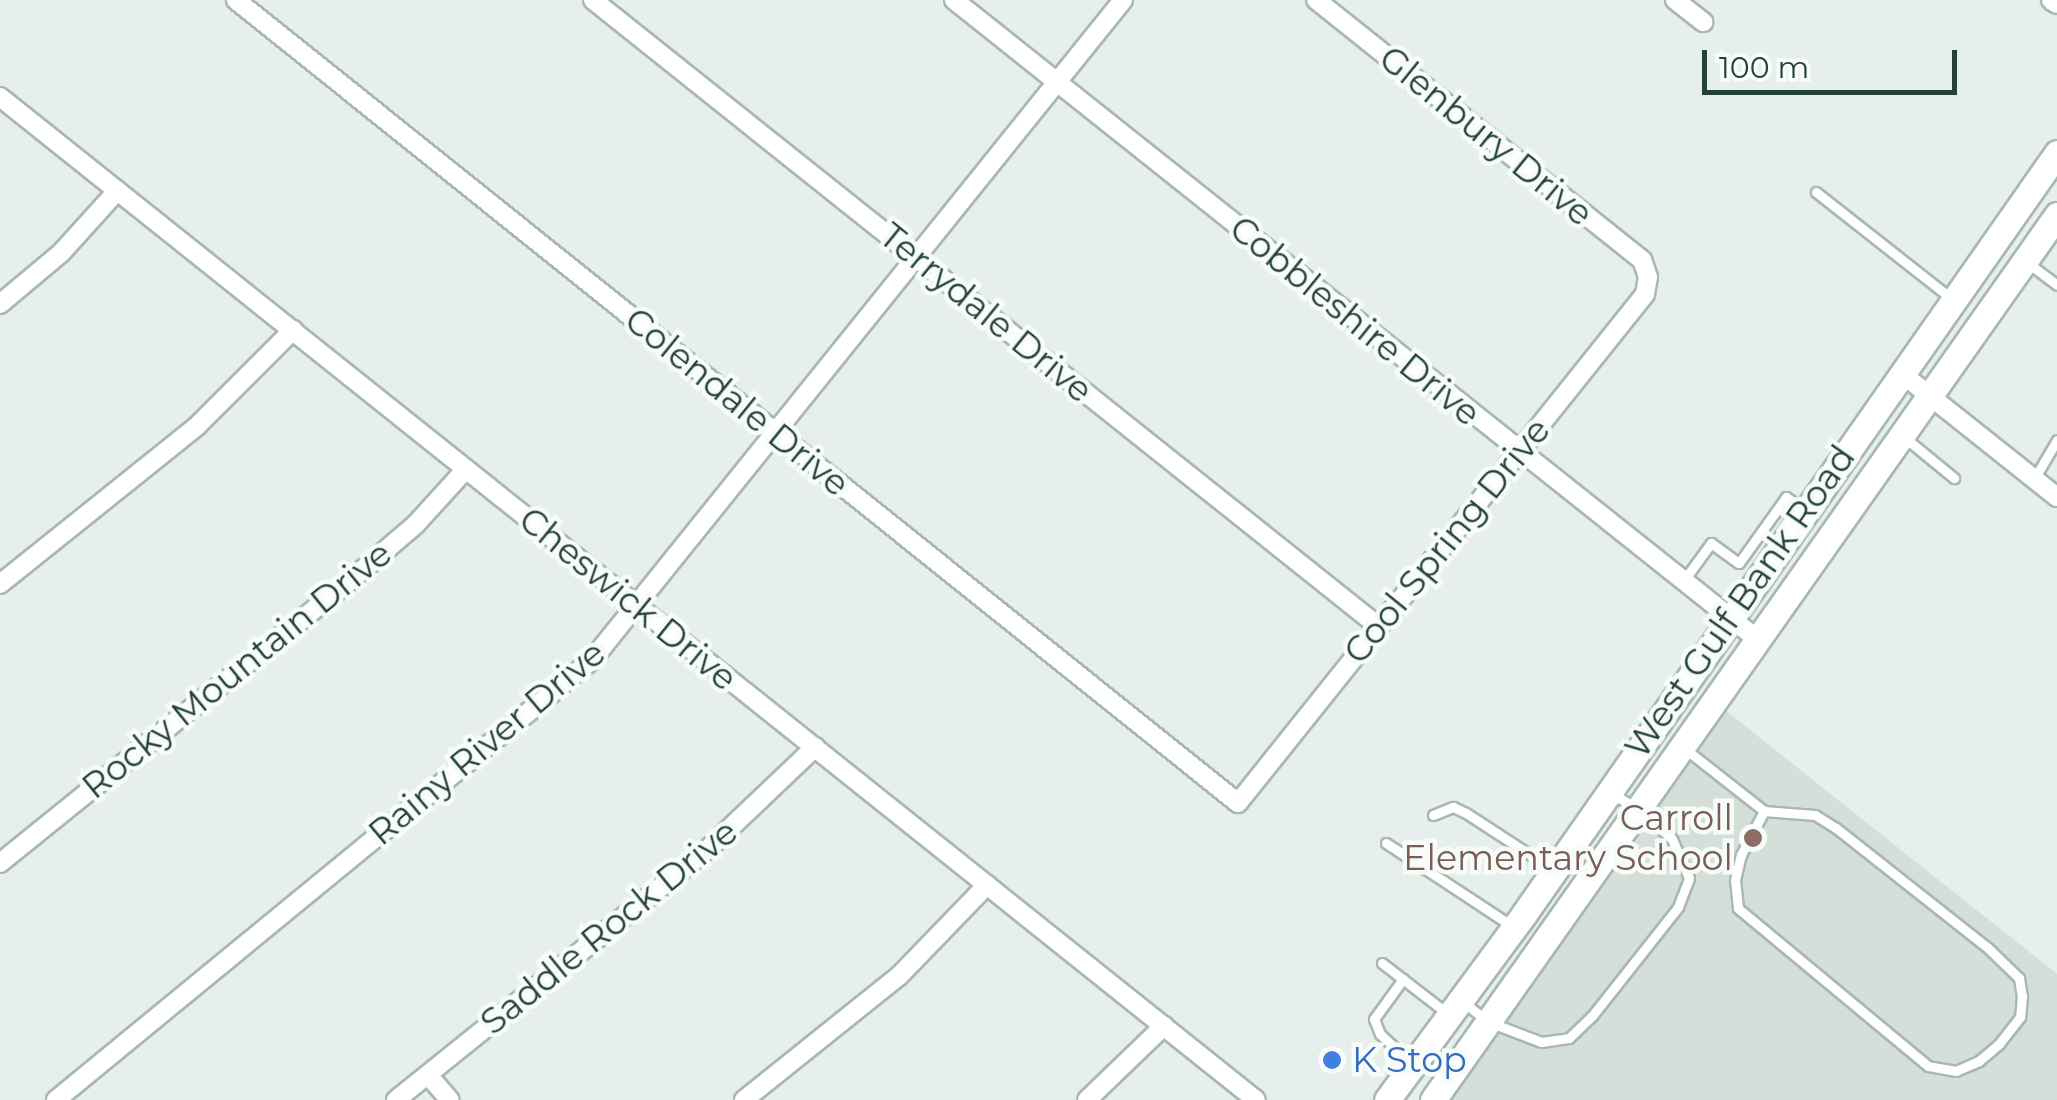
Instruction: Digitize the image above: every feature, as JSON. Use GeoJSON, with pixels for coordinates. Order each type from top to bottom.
{"type":"FeatureCollection","features":[{"type":"Feature","properties":{"kind":"main road","name":"West Gulf Bank Road"},"geometry":{"type":"LineString","coordinates":[[1388,1100],[1514,928],[2057,153]]}},
{"type":"Feature","properties":{"kind":"main road","name":"West Gulf Bank Road"},"geometry":{"type":"LineString","coordinates":[[1433,1100],[2057,215]]}},
{"type":"Feature","properties":{"kind":"street","name":"Colendale Drive"},"geometry":{"type":"LineString","coordinates":[[236,0],[1238,803]]}},
{"type":"Feature","properties":{"kind":"street","name":"Terrydale Drive"},"geometry":{"type":"LineString","coordinates":[[593,0],[1378,626]]}},
{"type":"Feature","properties":{"kind":"street","name":"Cobbleshire Drive"},"geometry":{"type":"LineString","coordinates":[[954,0],[1727,620],[1757,639]]}},
{"type":"Feature","properties":{"kind":"street","name":"Rainy River Drive"},"geometry":{"type":"LineString","coordinates":[[56,1100],[592,660],[638,608],[1123,0]]}},
{"type":"Feature","properties":{"kind":"street","name":"Glenbury Drive"},"geometry":{"type":"LineString","coordinates":[[1316,0],[1642,260],[1648,276]]}},
{"type":"Feature","properties":{"kind":"street"},"geometry":{"type":"LineString","coordinates":[[1675,0],[1703,22]]}},
{"type":"Feature","properties":{"kind":"street","name":"Cheswick Drive"},"geometry":{"type":"LineString","coordinates":[[0,97],[1256,1100]]}},
{"type":"Feature","properties":{"kind":"street"},"geometry":{"type":"LineString","coordinates":[[0,304],[60,253],[117,191]]}},
{"type":"Feature","properties":{"kind":"street","name":"Cool Spring Drive"},"geometry":{"type":"LineString","coordinates":[[1238,803],[1644,294],[1648,276]]}},
{"type":"Feature","properties":{"kind":"street"},"geometry":{"type":"LineString","coordinates":[[0,584],[197,426],[293,330]]}},
{"type":"Feature","properties":{"kind":"street"},"geometry":{"type":"LineString","coordinates":[[1902,373],[2057,497]]}},
{"type":"Feature","properties":{"kind":"street","name":"Rocky Mountain Drive"},"geometry":{"type":"LineString","coordinates":[[0,863],[356,576],[416,524],[466,469]]}},
{"type":"Feature","properties":{"kind":"street","name":"Saddle Rock Drive"},"geometry":{"type":"LineString","coordinates":[[396,1100],[708,848],[815,747]]}},
{"type":"Feature","properties":{"kind":"street"},"geometry":{"type":"LineString","coordinates":[[744,1100],[898,976],[987,885]]}},
{"type":"Feature","properties":{"kind":"street"},"geometry":{"type":"LineString","coordinates":[[1087,1100],[1164,1026]]}},
{"type":"Feature","properties":{"kind":"street"},"geometry":{"type":"LineString","coordinates":[[428,1074],[450,1100]]}},
{"type":"Feature","properties":{"kind":"lane"},"geometry":{"type":"LineString","coordinates":[[1816,192],[1954,300]]}},
{"type":"Feature","properties":{"kind":"lane"},"geometry":{"type":"LineString","coordinates":[[2026,261],[2057,285]]}},
{"type":"Feature","properties":{"kind":"lane"},"geometry":{"type":"LineString","coordinates":[[1902,435],[1954,478]]}},
{"type":"Feature","properties":{"kind":"lane"},"geometry":{"type":"LineString","coordinates":[[2034,479],[2057,440]]}},
{"type":"Feature","properties":{"kind":"lane"},"geometry":{"type":"LineString","coordinates":[[1683,582],[1710,543],[1739,563],[1786,497],[1804,510]]}},
{"type":"Feature","properties":{"kind":"lane"},"geometry":{"type":"LineString","coordinates":[[1682,746],[1764,811],[1816,815],[1836,828],[1988,948],[2020,978],[2020,1018],[1999,1044],[1979,1061],[1956,1071],[1928,1066],[1738,908],[1735,880],[1741,854],[1764,811]]}},
{"type":"Feature","properties":{"kind":"lane"},"geometry":{"type":"LineString","coordinates":[[1382,963],[1402,979],[1488,1022],[1541,1042],[1569,1038],[1592,1016],[1678,907],[1688,878],[1672,839],[1640,810],[1607,792]]}},
{"type":"Feature","properties":{"kind":"lane"},"geometry":{"type":"LineString","coordinates":[[1433,815],[1452,807],[1466,813],[1511,846],[1552,869]]}},
{"type":"Feature","properties":{"kind":"lane"},"geometry":{"type":"LineString","coordinates":[[1386,843],[1514,928]]}},
{"type":"Feature","properties":{"kind":"lane"},"geometry":{"type":"LineString","coordinates":[[1402,979],[1377,1012],[1375,1026],[1413,1064]]}},
{"type":"Feature","properties":{"kind":"shaded area","name":"Carroll Elementary School"},"geometry":{"type":"Polygon","coordinates":[[[1715,702],[2057,974],[2057,1100],[1440,1100],[1715,702]]]}},
{"type":"Feature","properties":{"kind":"place","name":"Carroll Elementary School"},"geometry":{"type":"Point","coordinates":[1753,838]}},
{"type":"Feature","properties":{"kind":"place","name":"K Stop"},"geometry":{"type":"Point","coordinates":[1332,1060]}}]}
